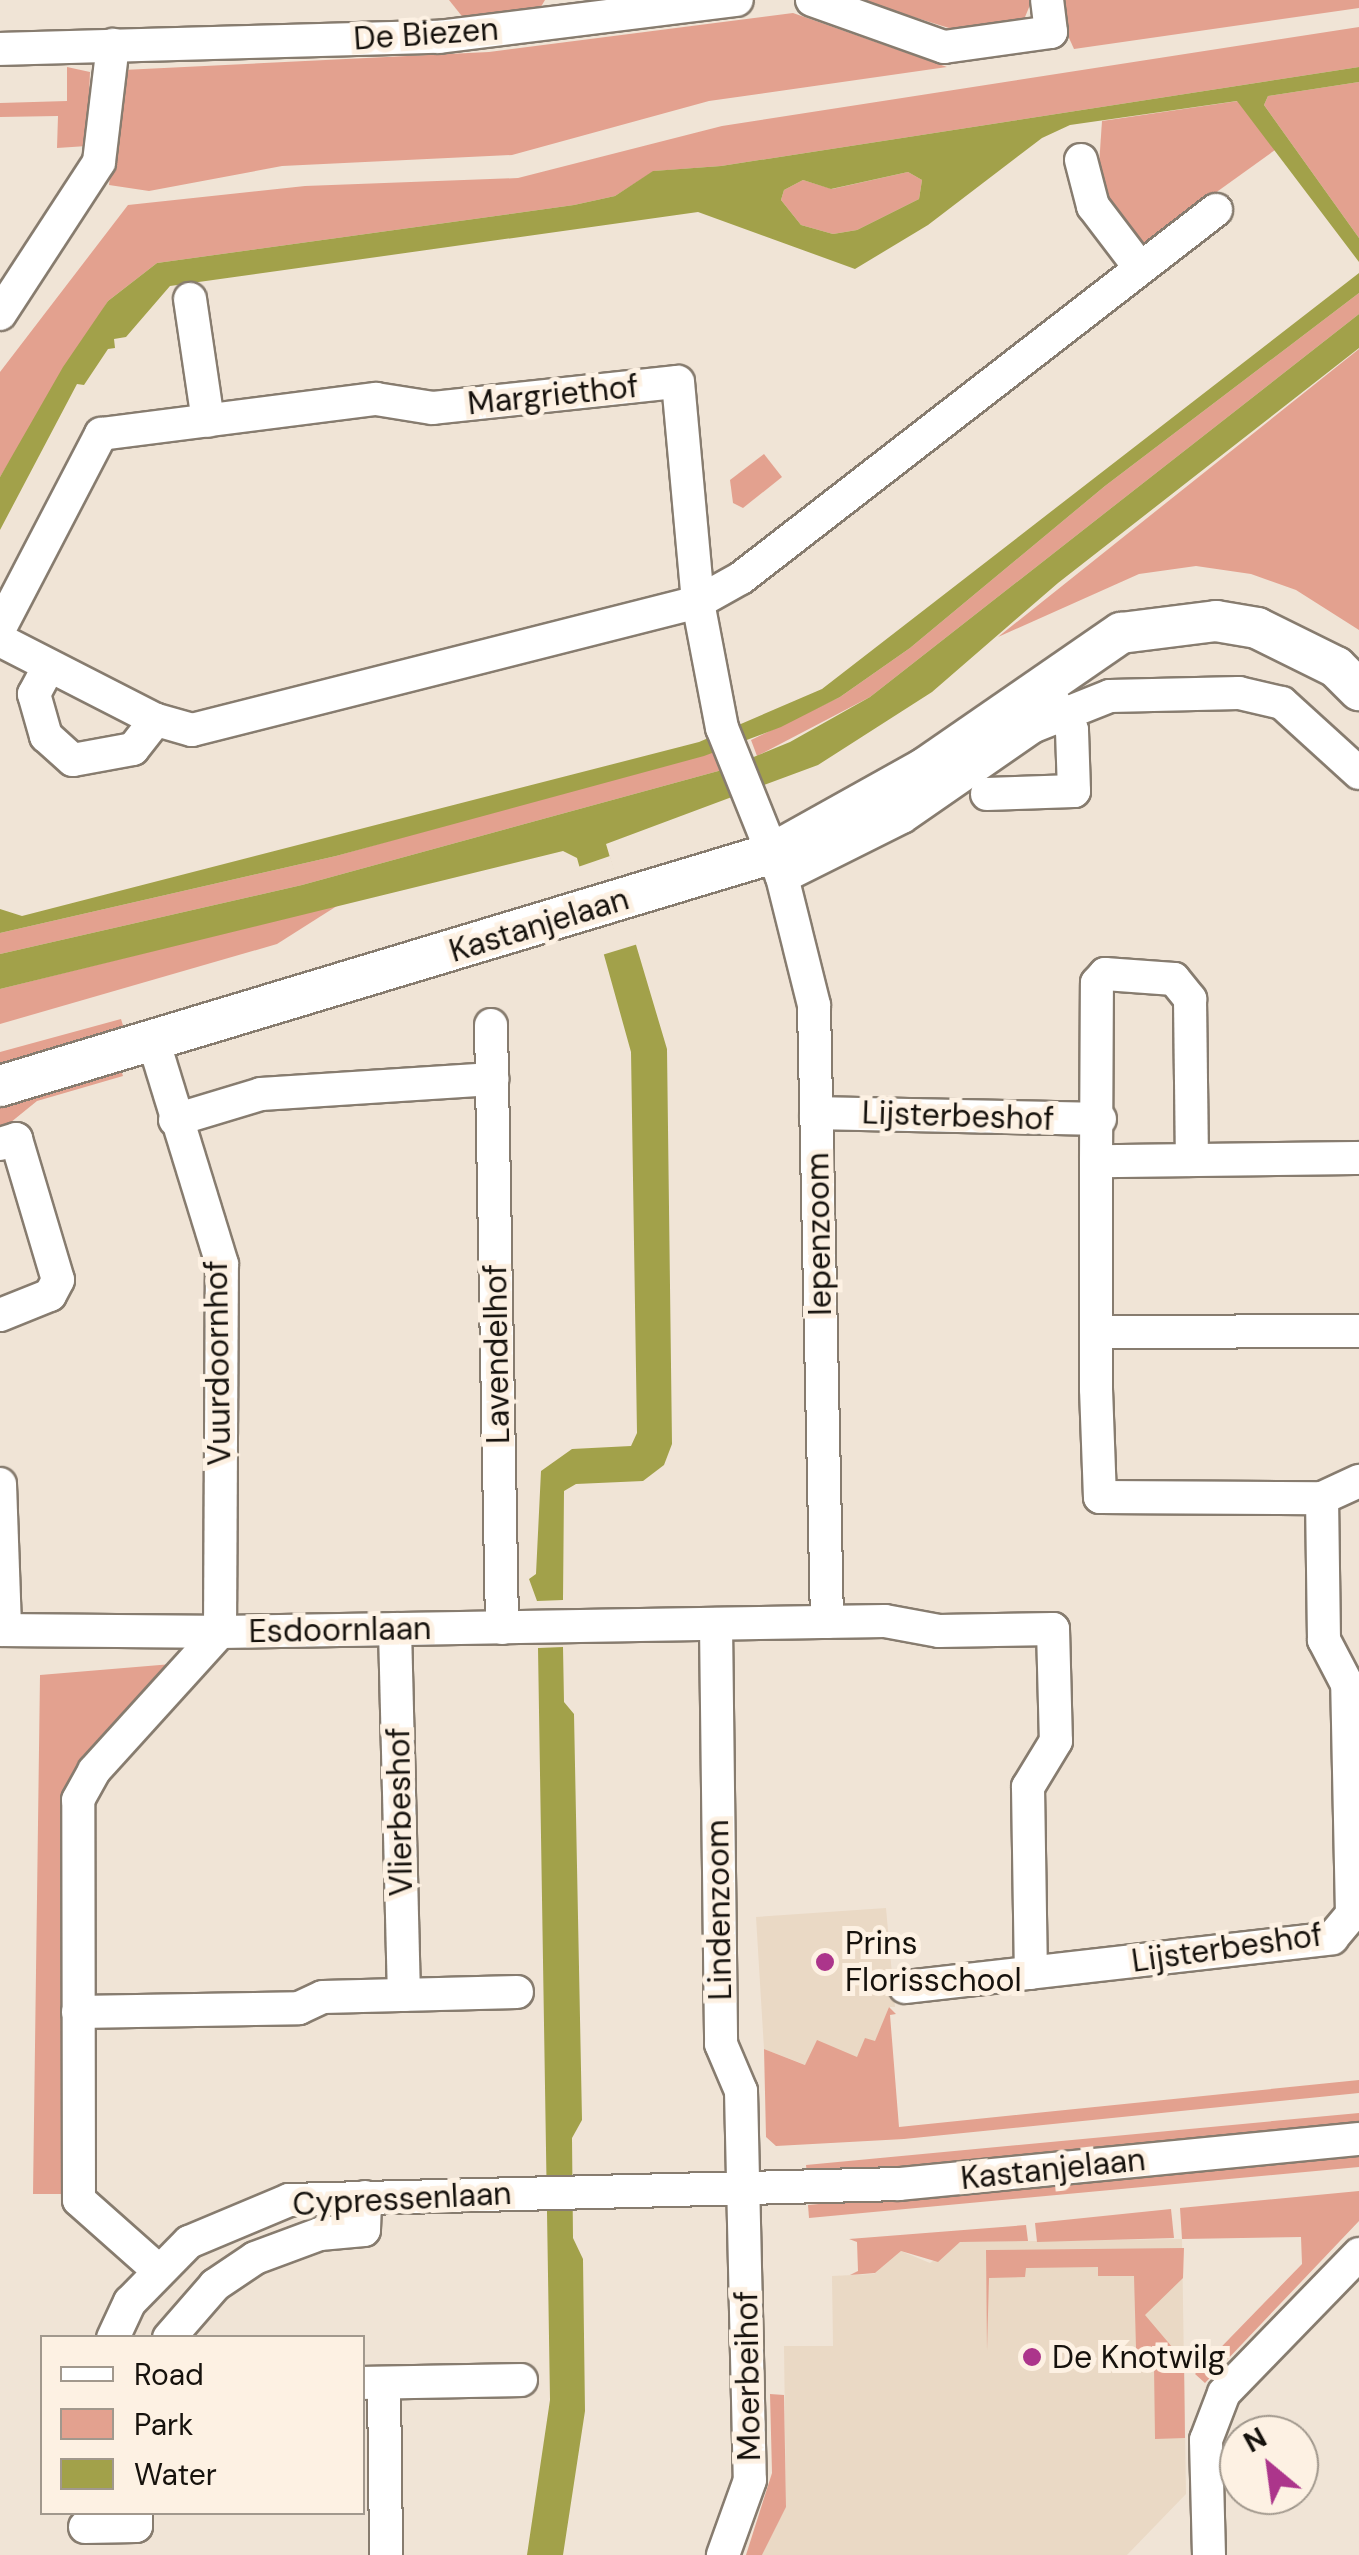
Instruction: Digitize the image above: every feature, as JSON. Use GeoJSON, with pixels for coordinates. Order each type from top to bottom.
{"type":"FeatureCollection","features":[{"type":"Feature","properties":{"kind":"street","name":"De Biezen"},"geometry":{"type":"LineString","coordinates":[[0,49],[439,36],[737,0]]}},
{"type":"Feature","properties":{"kind":"street"},"geometry":{"type":"LineString","coordinates":[[812,0],[944,47],[1051,32],[1047,0]]}},
{"type":"Feature","properties":{"kind":"street"},"geometry":{"type":"LineString","coordinates":[[0,314],[99,162],[113,45]]}},
{"type":"Feature","properties":{"kind":"street"},"geometry":{"type":"LineString","coordinates":[[1080,160],[1092,206],[1140,268]]}},
{"type":"Feature","properties":{"kind":"street"},"geometry":{"type":"LineString","coordinates":[[0,640],[156,720],[192,730],[698,602],[741,578],[1216,210]]}},
{"type":"Feature","properties":{"kind":"street"},"geometry":{"type":"LineString","coordinates":[[190,299],[208,421]]}},
{"type":"Feature","properties":{"kind":"street","name":"Margriethof"},"geometry":{"type":"LineString","coordinates":[[0,628],[100,434],[376,399],[433,408],[678,382],[698,602],[729,746],[777,865]]}},
{"type":"Feature","properties":{"kind":"street","name":"Kastanjelaan"},"geometry":{"type":"LineString","coordinates":[[0,1086],[154,1043],[606,904],[777,865],[925,768],[1052,699],[1121,633],[1216,622],[1290,640],[1359,690]]}},
{"type":"Feature","properties":{"kind":"street"},"geometry":{"type":"LineString","coordinates":[[49,666],[34,694],[46,736],[72,760],[133,750],[156,720]]}},
{"type":"Feature","properties":{"kind":"street","name":"Kastanjelaan"},"geometry":{"type":"LineString","coordinates":[[1052,699],[1239,693],[1282,703],[1359,773]]}},
{"type":"Feature","properties":{"kind":"street"},"geometry":{"type":"LineString","coordinates":[[987,794],[1074,791],[1072,730],[1052,699]]}},
{"type":"Feature","properties":{"kind":"street","name":"Iepenzoom"},"geometry":{"type":"LineString","coordinates":[[777,865],[814,1005],[827,1622]]}},
{"type":"Feature","properties":{"kind":"street","name":"Lijsterbeshof"},"geometry":{"type":"LineString","coordinates":[[1192,1160],[1190,1000],[1174,979],[1105,974],[1097,983],[1100,1119],[1096,1161],[1096,1332],[1100,1497],[1322,1498],[1359,1481]]}},
{"type":"Feature","properties":{"kind":"street","name":"Lavendelhof"},"geometry":{"type":"LineString","coordinates":[[491,1026],[502,1628]]}},
{"type":"Feature","properties":{"kind":"street","name":"Vuurdoornhof"},"geometry":{"type":"LineString","coordinates":[[154,1043],[222,1264],[220,1632]]}},
{"type":"Feature","properties":{"kind":"street"},"geometry":{"type":"LineString","coordinates":[[175,1120],[260,1094],[493,1080]]}},
{"type":"Feature","properties":{"kind":"street","name":"Lijsterbeshof"},"geometry":{"type":"LineString","coordinates":[[816,1114],[951,1111],[965,1120],[1100,1119]]}},
{"type":"Feature","properties":{"kind":"street"},"geometry":{"type":"LineString","coordinates":[[0,1144],[16,1138],[58,1280],[50,1295],[0,1315]]}},
{"type":"Feature","properties":{"kind":"street","name":"Lijsterbeshof"},"geometry":{"type":"LineString","coordinates":[[1096,1161],[1359,1158]]}},
{"type":"Feature","properties":{"kind":"street"},"geometry":{"type":"LineString","coordinates":[[1096,1332],[1359,1330]]}},
{"type":"Feature","properties":{"kind":"street"},"geometry":{"type":"LineString","coordinates":[[0,1484],[3,1630],[220,1632]]}},
{"type":"Feature","properties":{"kind":"street","name":"Lijsterbeshof"},"geometry":{"type":"LineString","coordinates":[[904,1987],[1332,1938],[1352,1914],[1347,1684],[1324,1640],[1322,1498]]}},
{"type":"Feature","properties":{"kind":"street"},"geometry":{"type":"LineString","coordinates":[[827,1622],[885,1621],[939,1631],[1053,1629],[1056,1740],[1028,1788],[1032,1974]]}},
{"type":"Feature","properties":{"kind":"street","name":"Esdoornlaan"},"geometry":{"type":"LineString","coordinates":[[158,2270],[79,2200],[78,1800],[94,1771],[220,1632],[827,1622]]}},
{"type":"Feature","properties":{"kind":"street","name":"Lindenzoom"},"geometry":{"type":"LineString","coordinates":[[716,1624],[721,2044],[741,2091],[746,2192]]}},
{"type":"Feature","properties":{"kind":"street","name":"Vlierbeshof"},"geometry":{"type":"LineString","coordinates":[[395,1629],[404,1995]]}},
{"type":"Feature","properties":{"kind":"street"},"geometry":{"type":"LineString","coordinates":[[78,2012],[299,2008],[323,1997],[517,1992]]}},
{"type":"Feature","properties":{"kind":"street","name":"Kastanjelaan"},"geometry":{"type":"LineString","coordinates":[[746,2192],[899,2184],[1359,2139]]}},
{"type":"Feature","properties":{"kind":"street","name":"Cypressenlaan"},"geometry":{"type":"LineString","coordinates":[[114,2335],[130,2302],[158,2270],[222,2224],[289,2200],[364,2213],[540,2194],[746,2192]]}},
{"type":"Feature","properties":{"kind":"street","name":"Moerbeihof"},"geometry":{"type":"LineString","coordinates":[[723,2555],[750,2480],[746,2192]]}},
{"type":"Feature","properties":{"kind":"street","name":"Cypressenlaan"},"geometry":{"type":"LineString","coordinates":[[173,2335],[215,2285],[256,2258],[364,2213]]}},
{"type":"Feature","properties":{"kind":"street"},"geometry":{"type":"LineString","coordinates":[[1209,2555],[1206,2440],[1224,2393],[1359,2254]]}},
{"type":"Feature","properties":{"kind":"street"},"geometry":{"type":"LineString","coordinates":[[386,2555],[373,2384],[521,2380]]}},
{"type":"Feature","properties":{"kind":"street"},"geometry":{"type":"LineString","coordinates":[[85,2532],[136,2526],[136,2515]]}},
{"type":"Feature","properties":{"kind":"shaded area","name":"Prins Florisschool"},"geometry":{"type":"Polygon","coordinates":[[[886,1908],[895,2007],[889,2007],[875,2042],[857,2057],[806,2065],[764,2049],[756,1917],[886,1908]]]}},
{"type":"Feature","properties":{"kind":"shaded area"},"geometry":{"type":"Polygon","coordinates":[[[1182,2239],[1186,2494],[1127,2555],[762,2555],[786,2506],[784,2346],[833,2346],[832,2276],[874,2274],[901,2251],[930,2263],[960,2242],[1182,2239]]]}},
{"type":"Feature","properties":{"kind":"green space"},"geometry":{"type":"Polygon","coordinates":[[[449,0],[545,0],[539,10],[465,20],[449,0]]]}},
{"type":"Feature","properties":{"kind":"green space"},"geometry":{"type":"Polygon","coordinates":[[[859,0],[1032,0],[1023,22],[965,33],[859,0]]]}},
{"type":"Feature","properties":{"kind":"green space"},"geometry":{"type":"Polygon","coordinates":[[[1061,0],[1359,0],[1359,8],[1074,49],[1060,18],[1061,0]]]}},
{"type":"Feature","properties":{"kind":"green space"},"geometry":{"type":"Polygon","coordinates":[[[793,13],[947,67],[709,101],[512,155],[282,166],[149,191],[109,185],[123,70],[489,52],[793,13]]]}},
{"type":"Feature","properties":{"kind":"green space"},"geometry":{"type":"Polygon","coordinates":[[[1359,27],[1359,67],[721,166],[654,171],[615,196],[574,205],[157,263],[108,301],[0,477],[0,372],[128,205],[305,186],[518,178],[722,126],[1359,27]]]}},
{"type":"Feature","properties":{"kind":"green space"},"geometry":{"type":"Polygon","coordinates":[[[67,67],[90,72],[87,146],[57,148],[58,116],[0,117],[0,103],[67,101],[67,67]]]}},
{"type":"Feature","properties":{"kind":"green space"},"geometry":{"type":"Polygon","coordinates":[[[1359,82],[1359,238],[1264,105],[1268,96],[1359,82]]]}},
{"type":"Feature","properties":{"kind":"green space"},"geometry":{"type":"Polygon","coordinates":[[[1238,101],[1275,150],[1140,247],[1098,180],[1102,121],[1238,101]]]}},
{"type":"Feature","properties":{"kind":"green space"},"geometry":{"type":"Polygon","coordinates":[[[908,172],[922,180],[919,199],[857,230],[833,234],[801,225],[781,200],[784,190],[803,180],[832,189],[908,172]]]}},
{"type":"Feature","properties":{"kind":"green space"},"geometry":{"type":"Polygon","coordinates":[[[1358,276],[1357,279],[954,593],[963,585],[1358,276]]]}},
{"type":"Feature","properties":{"kind":"green space"},"geometry":{"type":"Polygon","coordinates":[[[1359,293],[1359,314],[870,697],[757,756],[751,740],[840,697],[910,648],[1105,486],[1359,293]]]}},
{"type":"Feature","properties":{"kind":"green space"},"geometry":{"type":"Polygon","coordinates":[[[1359,349],[1359,630],[1296,590],[1251,574],[1196,566],[1139,574],[998,637],[1359,349]]]}},
{"type":"Feature","properties":{"kind":"green space"},"geometry":{"type":"Polygon","coordinates":[[[764,454],[782,477],[743,508],[733,503],[730,480],[764,454]]]}},
{"type":"Feature","properties":{"kind":"green space"},"geometry":{"type":"Polygon","coordinates":[[[714,749],[722,770],[302,885],[0,954],[0,933],[336,856],[714,749]]]}},
{"type":"Feature","properties":{"kind":"green space"},"geometry":{"type":"Polygon","coordinates":[[[340,904],[277,944],[0,1024],[0,989],[340,904]]]}},
{"type":"Feature","properties":{"kind":"green space"},"geometry":{"type":"Polygon","coordinates":[[[121,1019],[125,1032],[0,1068],[0,1052],[121,1019]]]}},
{"type":"Feature","properties":{"kind":"green space"},"geometry":{"type":"Polygon","coordinates":[[[120,1067],[123,1076],[37,1101],[0,1131],[0,1101],[120,1067]]]}},
{"type":"Feature","properties":{"kind":"green space"},"geometry":{"type":"Polygon","coordinates":[[[172,1664],[71,1777],[65,2012],[79,2194],[33,2194],[40,1675],[172,1664]]]}},
{"type":"Feature","properties":{"kind":"green space"},"geometry":{"type":"Polygon","coordinates":[[[889,2007],[896,2014],[890,2015],[899,2127],[1359,2080],[1359,2093],[904,2139],[776,2146],[766,2137],[764,2049],[805,2065],[817,2040],[857,2057],[865,2038],[875,2041],[889,2007]]]}},
{"type":"Feature","properties":{"kind":"green space"},"geometry":{"type":"Polygon","coordinates":[[[1359,2113],[1359,2122],[975,2162],[807,2174],[806,2165],[1359,2113]]]}},
{"type":"Feature","properties":{"kind":"green space"},"geometry":{"type":"Polygon","coordinates":[[[1359,2154],[1359,2167],[809,2218],[808,2205],[1359,2154]]]}},
{"type":"Feature","properties":{"kind":"green space"},"geometry":{"type":"Polygon","coordinates":[[[1359,2191],[1359,2221],[1205,2383],[1195,2374],[1302,2264],[1301,2237],[1182,2239],[1180,2208],[1359,2191]]]}},
{"type":"Feature","properties":{"kind":"green space"},"geometry":{"type":"Polygon","coordinates":[[[1171,2209],[1174,2238],[1037,2242],[1035,2223],[1171,2209]]]}},
{"type":"Feature","properties":{"kind":"green space"},"geometry":{"type":"Polygon","coordinates":[[[1026,2225],[1028,2241],[960,2242],[938,2262],[901,2251],[875,2273],[850,2275],[858,2271],[857,2242],[849,2239],[1026,2225]]]}},
{"type":"Feature","properties":{"kind":"green space"},"geometry":{"type":"Polygon","coordinates":[[[1184,2248],[1183,2278],[1145,2315],[1184,2361],[1185,2438],[1155,2439],[1154,2366],[1122,2366],[1122,2349],[1136,2348],[1134,2276],[1098,2276],[1098,2267],[1026,2268],[1025,2277],[989,2278],[987,2351],[986,2250],[1184,2248]]]}},
{"type":"Feature","properties":{"kind":"green space"},"geometry":{"type":"Polygon","coordinates":[[[770,2394],[784,2395],[786,2507],[762,2555],[746,2555],[772,2473],[770,2394]]]}},
{"type":"Feature","properties":{"kind":"water"},"geometry":{"type":"Polygon","coordinates":[[[1359,67],[1359,82],[1268,96],[1264,105],[1359,238],[1359,262],[1237,101],[1070,125],[1042,138],[928,225],[855,269],[698,212],[170,286],[126,337],[114,339],[115,348],[108,349],[84,385],[77,384],[0,530],[0,477],[63,367],[108,301],[157,263],[574,205],[615,196],[653,171],[721,166],[1359,67]],[[908,172],[831,189],[803,180],[784,190],[781,200],[801,225],[833,234],[857,230],[919,199],[922,180],[908,172]]]}},
{"type":"Feature","properties":{"kind":"water"},"geometry":{"type":"Polygon","coordinates":[[[1359,273],[1359,293],[1105,486],[910,648],[840,697],[781,727],[704,756],[336,856],[0,933],[0,909],[22,916],[699,742],[822,689],[1359,273]]]}},
{"type":"Feature","properties":{"kind":"water"},"geometry":{"type":"Polygon","coordinates":[[[1359,314],[1359,348],[1058,583],[932,692],[818,765],[606,844],[667,1049],[672,1444],[664,1465],[643,1481],[576,1484],[564,1491],[563,1600],[537,1601],[529,1579],[536,1574],[541,1471],[572,1449],[631,1446],[637,1433],[631,1052],[577,858],[563,851],[0,989],[0,954],[302,885],[722,770],[790,742],[870,697],[1359,314]]]}},
{"type":"Feature","properties":{"kind":"water"},"geometry":{"type":"Polygon","coordinates":[[[563,1647],[564,1702],[574,1714],[582,2120],[572,2138],[573,2238],[583,2259],[585,2411],[563,2555],[527,2555],[550,2400],[538,1648],[563,1647]]]}},
{"type":"Feature","properties":{"kind":"pier"},"geometry":{"type":"Polygon","coordinates":[[[610,856],[638,944],[602,955],[575,868],[610,856]]]}},
{"type":"Feature","properties":{"kind":"place","name":"Prins Florisschool"},"geometry":{"type":"Point","coordinates":[825,1962]}},
{"type":"Feature","properties":{"kind":"place","name":"De Knotwilg"},"geometry":{"type":"Point","coordinates":[1032,2357]}}]}
